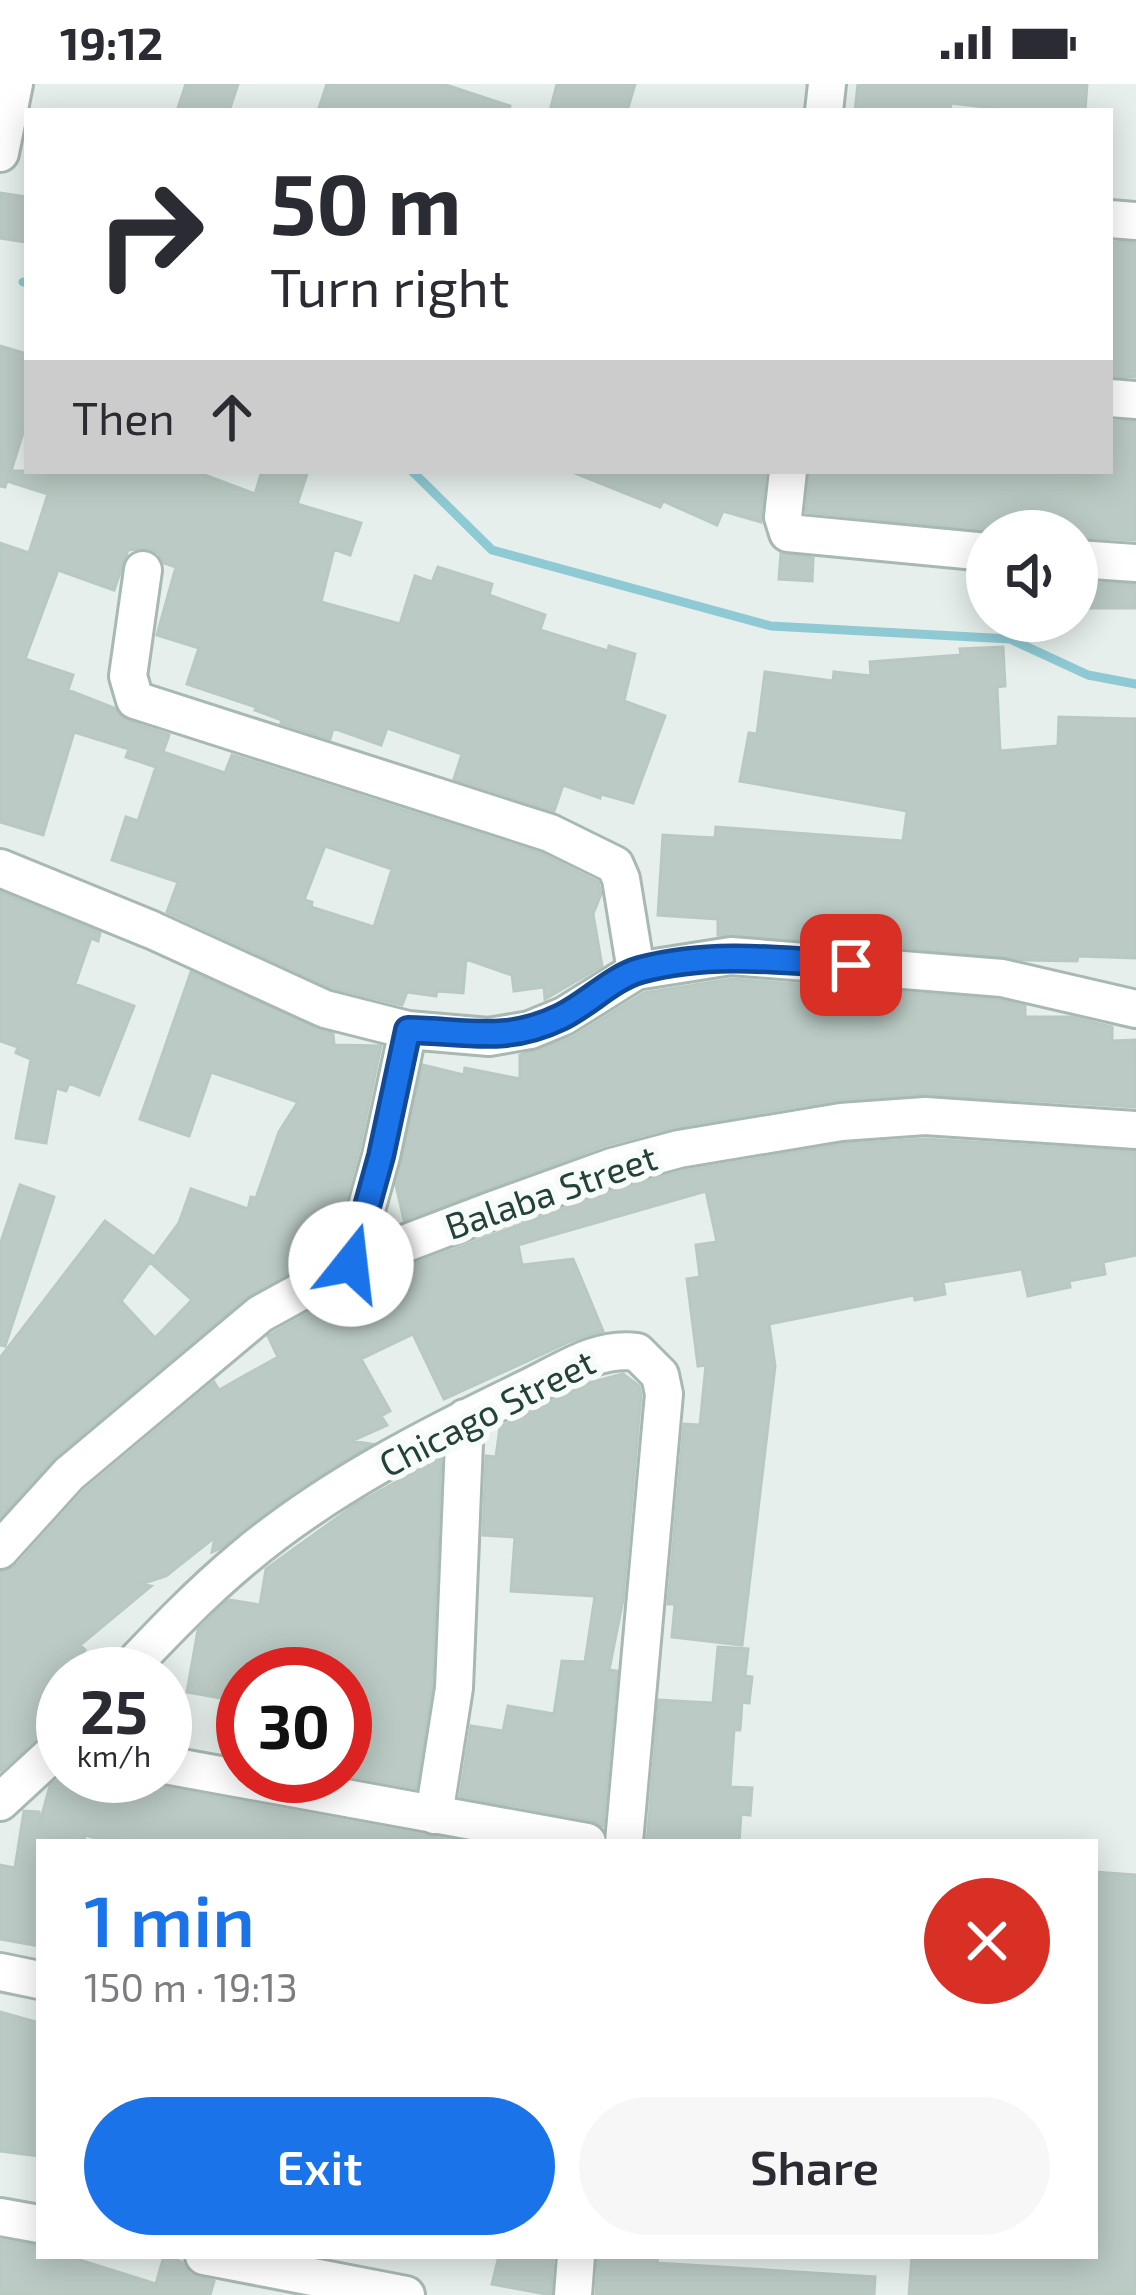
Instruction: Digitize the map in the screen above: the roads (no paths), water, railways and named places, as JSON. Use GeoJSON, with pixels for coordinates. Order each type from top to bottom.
{"type":"FeatureCollection","features":[{"type":"Feature","properties":{"kind":"street"},"geometry":{"type":"LineString","coordinates":[[0,153],[14,84]]}},
{"type":"Feature","properties":{"kind":"street"},"geometry":{"type":"LineString","coordinates":[[788,474],[783,517],[788,532],[966,550]]}},
{"type":"Feature","properties":{"kind":"street"},"geometry":{"type":"LineString","coordinates":[[1098,560],[1136,563]]}},
{"type":"Feature","properties":{"kind":"street"},"geometry":{"type":"LineString","coordinates":[[143,570],[128,676],[135,700],[550,832],[596,854],[615,865],[621,879],[636,970]]}},
{"type":"Feature","properties":{"kind":"street"},"geometry":{"type":"LineString","coordinates":[[0,868],[326,1009],[408,1030],[489,1037],[530,1030],[564,1016],[636,970],[731,956],[1002,978],[1136,1009]]}},
{"type":"Feature","properties":{"kind":"street"},"geometry":{"type":"LineString","coordinates":[[351,1264],[408,1030]]}},
{"type":"Feature","properties":{"kind":"street","name":"Balaba Street"},"geometry":{"type":"LineString","coordinates":[[0,1550],[69,1474],[260,1315],[351,1264],[612,1167],[755,1134],[925,1116],[1136,1130]]}},
{"type":"Feature","properties":{"kind":"street","name":"Chicago Street"},"geometry":{"type":"LineString","coordinates":[[152,1647],[245,1556],[320,1502],[465,1418],[606,1350],[637,1352],[660,1375],[664,1394],[624,1839]]}},
{"type":"Feature","properties":{"kind":"street"},"geometry":{"type":"LineString","coordinates":[[434,1815],[454,1688],[465,1418]]}},
{"type":"Feature","properties":{"kind":"street"},"geometry":{"type":"LineString","coordinates":[[0,1802],[36,1769]]}},
{"type":"Feature","properties":{"kind":"street"},"geometry":{"type":"LineString","coordinates":[[192,1771],[570,1839]]}},
{"type":"Feature","properties":{"kind":"street"},"geometry":{"type":"LineString","coordinates":[[0,1972],[36,1979]]}},
{"type":"Feature","properties":{"kind":"street"},"geometry":{"type":"LineString","coordinates":[[0,2217],[36,2223]]}},
{"type":"Feature","properties":{"kind":"street"},"geometry":{"type":"LineString","coordinates":[[220,2259],[406,2295]]}},
{"type":"Feature","properties":{"kind":"street"},"geometry":{"type":"LineString","coordinates":[[573,2295],[576,2259]]}},
{"type":"Feature","properties":{"kind":"waterway"},"geometry":{"type":"LineString","coordinates":[[415,474],[492,550],[771,626],[1010,639],[1088,675],[1136,684]]}}]}
